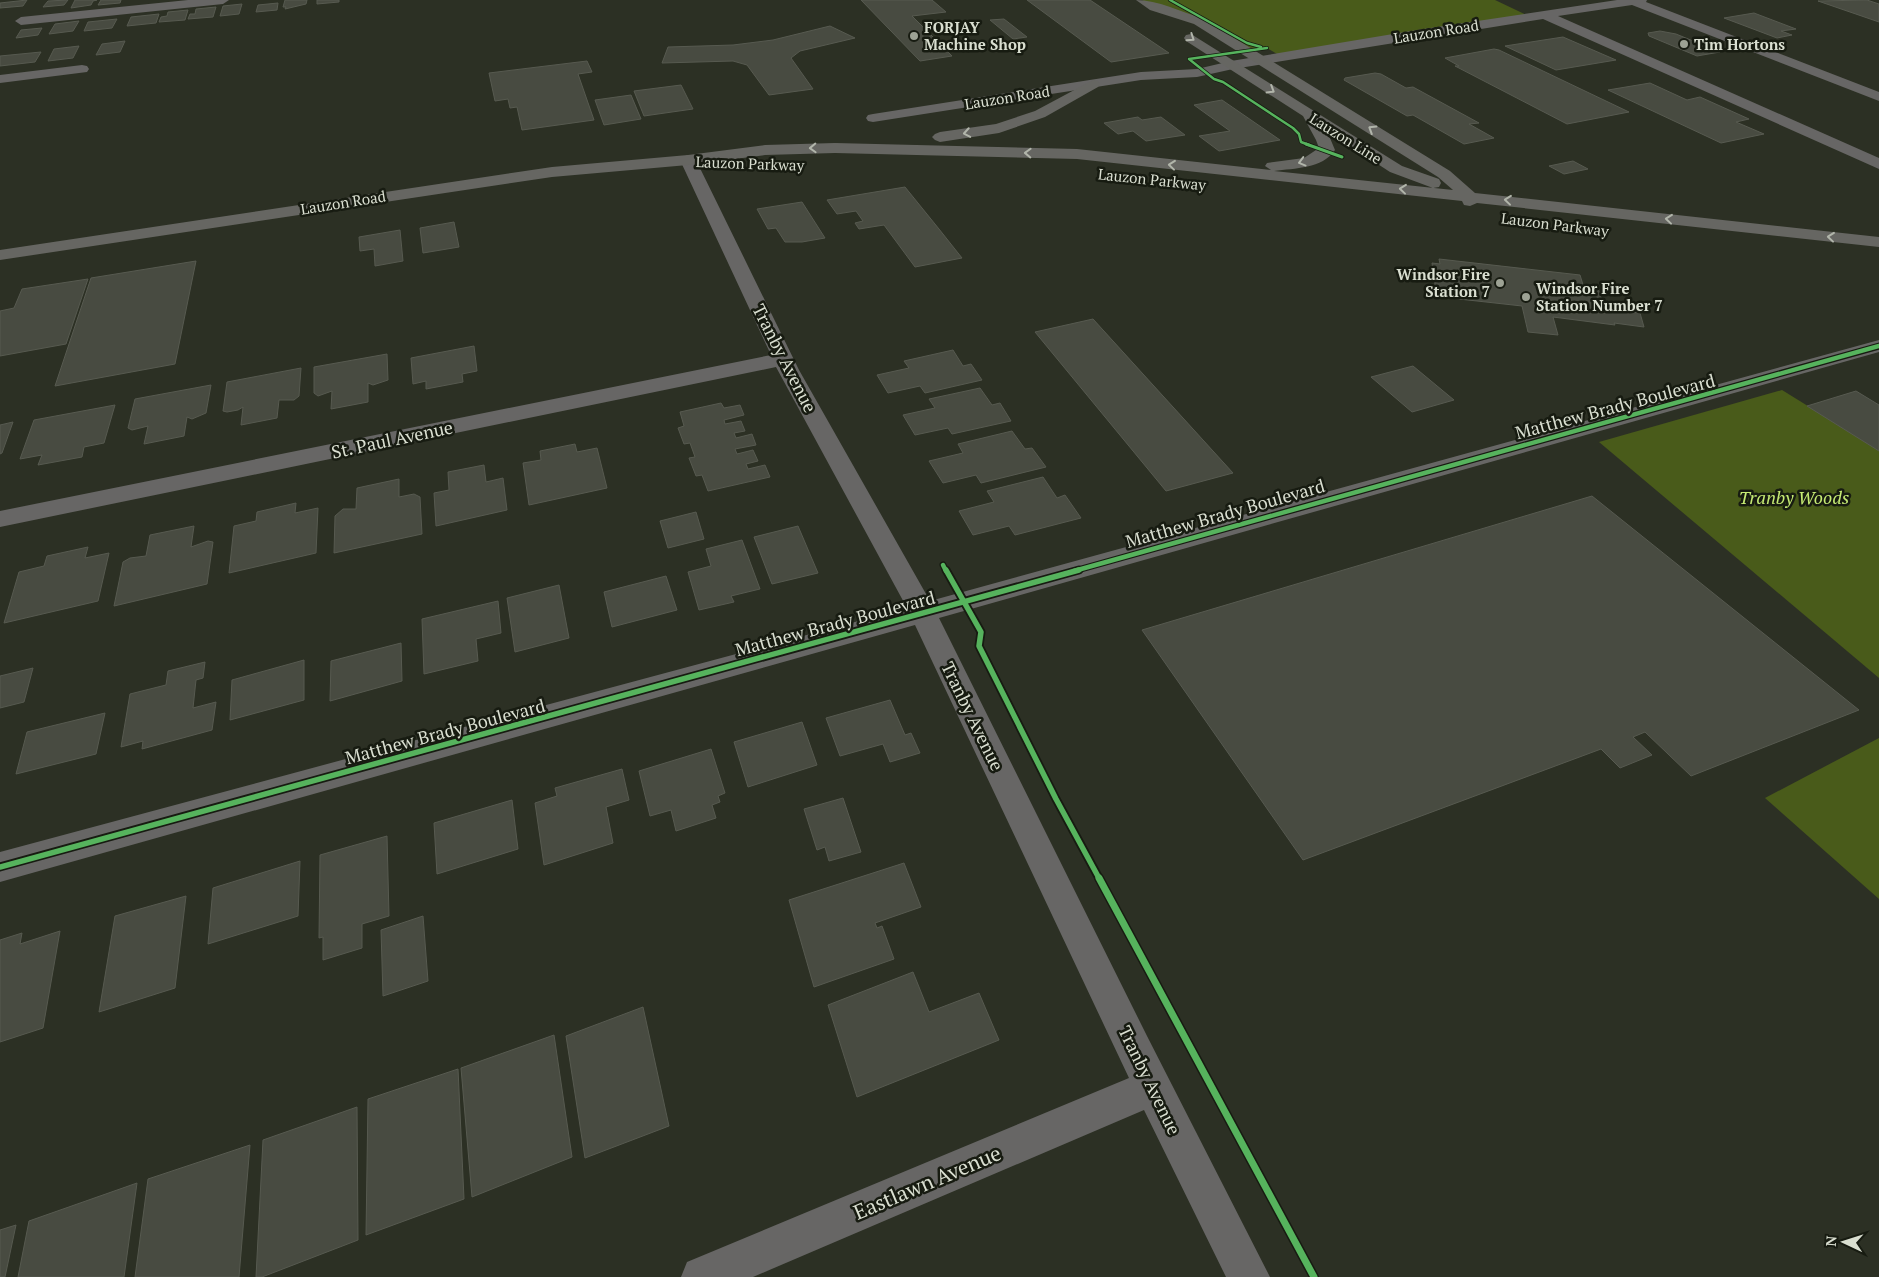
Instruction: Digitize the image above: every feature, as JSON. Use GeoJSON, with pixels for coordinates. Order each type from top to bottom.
{"type":"FeatureCollection","features":[{"type":"Feature","properties":{"kind":"main road","name":"Lauzon Line"},"geometry":{"type":"LineString","coordinates":[[1148,3],[1175,28],[1310,116],[1396,169],[1469,196]]}},
{"type":"Feature","properties":{"kind":"main road","name":"Lauzon Line"},"geometry":{"type":"LineString","coordinates":[[1148,3],[1198,21],[1444,174],[1469,196]]}},
{"type":"Feature","properties":{"kind":"main road"},"geometry":{"type":"LineString","coordinates":[[836,148],[999,128],[1040,114],[1093,84]]}},
{"type":"Feature","properties":{"kind":"main road"},"geometry":{"type":"LineString","coordinates":[[1203,169],[1286,166],[1308,162],[1327,150],[1324,140],[1310,116]]}},
{"type":"Feature","properties":{"kind":"main road","name":"Lauzon Parkway"},"geometry":{"type":"LineString","coordinates":[[688,160],[765,150],[836,148],[1077,154],[1879,242]]}},
{"type":"Feature","properties":{"kind":"main road","name":"Lauzon Parkway"},"geometry":{"type":"LineString","coordinates":[[688,160],[778,165]]}},
{"type":"Feature","properties":{"kind":"main road","name":"Lauzon Road"},"geometry":{"type":"LineString","coordinates":[[0,255],[494,179],[688,160]]}},
{"type":"Feature","properties":{"kind":"main road"},"geometry":{"type":"LineString","coordinates":[[883,165],[1006,168]]}},
{"type":"Feature","properties":{"kind":"main road","name":"Lauzon Parkway"},"geometry":{"type":"LineString","coordinates":[[1168,180],[1350,200]]}},
{"type":"Feature","properties":{"kind":"main road","name":"Lauzon Parkway"},"geometry":{"type":"LineString","coordinates":[[1469,196],[1468,214],[1519,220]]}},
{"type":"Feature","properties":{"kind":"street"},"geometry":{"type":"LineString","coordinates":[[21,21],[223,0]]}},
{"type":"Feature","properties":{"kind":"street"},"geometry":{"type":"LineString","coordinates":[[1637,1],[1879,97]]}},
{"type":"Feature","properties":{"kind":"street","name":"Lauzon Road"},"geometry":{"type":"LineString","coordinates":[[873,118],[1141,76],[1176,78],[1206,73],[1231,65],[1410,35],[1637,1]]}},
{"type":"Feature","properties":{"kind":"street"},"geometry":{"type":"LineString","coordinates":[[1544,15],[1879,164]]}},
{"type":"Feature","properties":{"kind":"street"},"geometry":{"type":"LineString","coordinates":[[0,79],[82,69]]}},
{"type":"Feature","properties":{"kind":"street","name":"Tranby Avenue"},"geometry":{"type":"LineString","coordinates":[[688,160],[784,359],[923,613],[1153,1087],[1249,1277]]}},
{"type":"Feature","properties":{"kind":"street","name":"Matthew Brady Boulevard"},"geometry":{"type":"LineString","coordinates":[[0,867],[923,613],[1879,346]]}},
{"type":"Feature","properties":{"kind":"street","name":"St. Paul Avenue"},"geometry":{"type":"LineString","coordinates":[[0,519],[784,359]]}},
{"type":"Feature","properties":{"kind":"street","name":"Eastlawn Avenue"},"geometry":{"type":"LineString","coordinates":[[702,1277],[1153,1087]]}},
{"type":"Feature","properties":{"kind":"green space"},"geometry":{"type":"Polygon","coordinates":[[[1142,0],[1495,0],[1531,17],[1282,57],[1267,48],[1245,51],[1198,21],[1154,7],[1142,0]]]}},
{"type":"Feature","properties":{"kind":"green space","name":"Tranby Woods"},"geometry":{"type":"Polygon","coordinates":[[[1782,390],[1879,450],[1879,678],[1599,442],[1782,390]]]}},
{"type":"Feature","properties":{"kind":"green space"},"geometry":{"type":"Polygon","coordinates":[[[1879,738],[1879,899],[1765,798],[1879,738]]]}},
{"type":"Feature","properties":{"kind":"building"},"geometry":{"type":"Polygon","coordinates":[[[27,0],[23,6],[0,8],[0,3],[27,0]]]}},
{"type":"Feature","properties":{"kind":"building"},"geometry":{"type":"Polygon","coordinates":[[[68,0],[64,5],[43,7],[48,1],[68,0]]]}},
{"type":"Feature","properties":{"kind":"building"},"geometry":{"type":"Polygon","coordinates":[[[75,0],[97,0],[93,1],[91,5],[71,8],[75,0]]]}},
{"type":"Feature","properties":{"kind":"building"},"geometry":{"type":"Polygon","coordinates":[[[101,0],[121,0],[120,3],[98,5],[101,0]]]}},
{"type":"Feature","properties":{"kind":"building"},"geometry":{"type":"Polygon","coordinates":[[[285,0],[307,0],[306,4],[285,9],[286,7],[283,7],[285,0]]]}},
{"type":"Feature","properties":{"kind":"building"},"geometry":{"type":"Polygon","coordinates":[[[317,0],[339,0],[339,2],[317,4],[317,0]]]}},
{"type":"Feature","properties":{"kind":"building","name":"FORJAY Machine Shop"},"geometry":{"type":"Polygon","coordinates":[[[861,0],[932,0],[946,12],[912,16],[952,56],[920,61],[861,0]]]}},
{"type":"Feature","properties":{"kind":"building"},"geometry":{"type":"Polygon","coordinates":[[[1027,0],[1090,0],[1169,53],[1111,62],[1027,0]]]}},
{"type":"Feature","properties":{"kind":"building"},"geometry":{"type":"Polygon","coordinates":[[[1867,0],[1879,4],[1879,22],[1818,1],[1867,0]]]}},
{"type":"Feature","properties":{"kind":"building"},"geometry":{"type":"Polygon","coordinates":[[[278,3],[277,10],[256,12],[258,5],[278,3]]]}},
{"type":"Feature","properties":{"kind":"building"},"geometry":{"type":"Polygon","coordinates":[[[242,4],[239,14],[220,16],[223,6],[242,4]]]}},
{"type":"Feature","properties":{"kind":"building"},"geometry":{"type":"Polygon","coordinates":[[[216,7],[213,17],[188,19],[190,14],[195,14],[196,9],[216,7]]]}},
{"type":"Feature","properties":{"kind":"building"},"geometry":{"type":"Polygon","coordinates":[[[188,10],[185,20],[159,22],[161,17],[167,16],[168,12],[188,10]]]}},
{"type":"Feature","properties":{"kind":"building"},"geometry":{"type":"Polygon","coordinates":[[[1754,13],[1796,29],[1781,31],[1792,35],[1777,38],[1724,18],[1754,13]]]}},
{"type":"Feature","properties":{"kind":"building"},"geometry":{"type":"Polygon","coordinates":[[[159,14],[156,23],[127,26],[131,17],[159,14]]]}},
{"type":"Feature","properties":{"kind":"building"},"geometry":{"type":"Polygon","coordinates":[[[117,19],[112,28],[84,31],[88,22],[117,19]]]}},
{"type":"Feature","properties":{"kind":"building"},"geometry":{"type":"Polygon","coordinates":[[[1004,19],[1027,37],[1013,39],[990,20],[1004,19]]]}},
{"type":"Feature","properties":{"kind":"building"},"geometry":{"type":"Polygon","coordinates":[[[79,21],[73,31],[49,34],[55,24],[79,21]]]}},
{"type":"Feature","properties":{"kind":"building"},"geometry":{"type":"Polygon","coordinates":[[[830,26],[855,38],[800,51],[791,58],[813,89],[769,95],[747,65],[733,61],[662,63],[668,47],[733,45],[773,40],[830,26]]]}},
{"type":"Feature","properties":{"kind":"building"},"geometry":{"type":"Polygon","coordinates":[[[42,28],[38,35],[16,38],[21,30],[42,28]]]}},
{"type":"Feature","properties":{"kind":"building","name":"Tim Hortons"},"geometry":{"type":"Polygon","coordinates":[[[1660,31],[1676,34],[1720,52],[1697,56],[1649,36],[1648,33],[1660,31]]]}},
{"type":"Feature","properties":{"kind":"building"},"geometry":{"type":"Polygon","coordinates":[[[1563,37],[1616,60],[1556,70],[1505,46],[1563,37]]]}},
{"type":"Feature","properties":{"kind":"building"},"geometry":{"type":"Polygon","coordinates":[[[125,41],[120,52],[96,55],[102,44],[125,41]]]}},
{"type":"Feature","properties":{"kind":"building"},"geometry":{"type":"Polygon","coordinates":[[[79,46],[73,58],[48,61],[54,49],[79,46]]]}},
{"type":"Feature","properties":{"kind":"building"},"geometry":{"type":"Polygon","coordinates":[[[1494,49],[1629,112],[1567,124],[1455,66],[1459,66],[1445,58],[1494,49]]]}},
{"type":"Feature","properties":{"kind":"building"},"geometry":{"type":"Polygon","coordinates":[[[41,52],[35,62],[0,66],[0,56],[41,52]]]}},
{"type":"Feature","properties":{"kind":"building"},"geometry":{"type":"Polygon","coordinates":[[[587,61],[592,72],[578,74],[594,120],[522,130],[517,107],[510,108],[508,99],[495,101],[489,73],[587,61]]]}},
{"type":"Feature","properties":{"kind":"building"},"geometry":{"type":"Polygon","coordinates":[[[1375,73],[1381,74],[1406,88],[1413,87],[1479,123],[1469,124],[1494,138],[1464,144],[1413,115],[1407,116],[1344,80],[1345,78],[1375,73]]]}},
{"type":"Feature","properties":{"kind":"building"},"geometry":{"type":"Polygon","coordinates":[[[1650,83],[1687,100],[1700,97],[1749,119],[1736,122],[1764,134],[1721,143],[1608,90],[1650,83]]]}},
{"type":"Feature","properties":{"kind":"building"},"geometry":{"type":"Polygon","coordinates":[[[681,85],[693,109],[644,116],[634,91],[681,85]]]}},
{"type":"Feature","properties":{"kind":"building"},"geometry":{"type":"Polygon","coordinates":[[[631,95],[641,119],[604,125],[595,100],[631,95]]]}},
{"type":"Feature","properties":{"kind":"building"},"geometry":{"type":"Polygon","coordinates":[[[1222,100],[1280,140],[1219,151],[1199,136],[1230,131],[1194,105],[1222,100]]]}},
{"type":"Feature","properties":{"kind":"building"},"geometry":{"type":"Polygon","coordinates":[[[1138,117],[1142,120],[1161,117],[1185,135],[1146,141],[1133,131],[1118,134],[1104,123],[1138,117]]]}},
{"type":"Feature","properties":{"kind":"building"},"geometry":{"type":"Polygon","coordinates":[[[1573,161],[1588,169],[1564,174],[1549,166],[1573,161]]]}},
{"type":"Feature","properties":{"kind":"building"},"geometry":{"type":"Polygon","coordinates":[[[905,187],[962,258],[915,267],[884,225],[859,229],[855,223],[863,221],[856,211],[837,214],[827,200],[905,187]]]}},
{"type":"Feature","properties":{"kind":"building"},"geometry":{"type":"Polygon","coordinates":[[[802,202],[825,238],[802,242],[785,242],[776,228],[768,229],[757,209],[802,202]]]}},
{"type":"Feature","properties":{"kind":"building"},"geometry":{"type":"Polygon","coordinates":[[[454,222],[459,247],[423,253],[420,228],[454,222]]]}},
{"type":"Feature","properties":{"kind":"building"},"geometry":{"type":"Polygon","coordinates":[[[400,230],[403,261],[375,266],[374,249],[360,251],[359,237],[400,230]]]}},
{"type":"Feature","properties":{"kind":"building","name":"Windsor Fire Station Number 7"},"geometry":{"type":"Polygon","coordinates":[[[1439,259],[1580,275],[1584,288],[1598,289],[1605,309],[1640,313],[1644,327],[1553,317],[1558,335],[1528,332],[1522,306],[1450,298],[1443,296],[1443,292],[1436,291],[1432,263],[1440,264],[1439,259]]]}},
{"type":"Feature","properties":{"kind":"building"},"geometry":{"type":"Polygon","coordinates":[[[196,261],[175,364],[55,386],[91,278],[196,261]]]}},
{"type":"Feature","properties":{"kind":"building"},"geometry":{"type":"Polygon","coordinates":[[[88,279],[66,344],[0,356],[0,311],[14,308],[22,289],[88,279]]]}},
{"type":"Feature","properties":{"kind":"building"},"geometry":{"type":"Polygon","coordinates":[[[1093,319],[1233,473],[1166,491],[1035,332],[1093,319]]]}},
{"type":"Feature","properties":{"kind":"building"},"geometry":{"type":"Polygon","coordinates":[[[474,346],[477,371],[462,374],[463,382],[426,389],[426,381],[413,384],[411,358],[474,346]]]}},
{"type":"Feature","properties":{"kind":"building"},"geometry":{"type":"Polygon","coordinates":[[[953,350],[963,366],[971,364],[982,380],[925,393],[920,386],[888,393],[877,375],[909,368],[904,361],[953,350]]]}},
{"type":"Feature","properties":{"kind":"building"},"geometry":{"type":"Polygon","coordinates":[[[387,354],[388,380],[373,385],[368,383],[368,402],[331,409],[332,391],[318,396],[314,393],[314,367],[387,354]]]}},
{"type":"Feature","properties":{"kind":"building"},"geometry":{"type":"Polygon","coordinates":[[[1413,366],[1454,400],[1412,412],[1371,377],[1413,366]]]}},
{"type":"Feature","properties":{"kind":"building"},"geometry":{"type":"Polygon","coordinates":[[[301,368],[299,396],[294,400],[279,400],[277,418],[241,425],[243,407],[238,410],[223,411],[227,382],[301,368]]]}},
{"type":"Feature","properties":{"kind":"building"},"geometry":{"type":"Polygon","coordinates":[[[211,385],[206,413],[192,419],[187,417],[184,436],[144,444],[148,426],[132,430],[128,428],[135,399],[211,385]]]}},
{"type":"Feature","properties":{"kind":"building"},"geometry":{"type":"Polygon","coordinates":[[[980,388],[992,405],[1000,403],[1011,421],[952,434],[948,428],[915,435],[903,415],[935,408],[929,399],[980,388]]]}},
{"type":"Feature","properties":{"kind":"building"},"geometry":{"type":"Polygon","coordinates":[[[1856,391],[1879,405],[1879,451],[1807,406],[1856,391]]]}},
{"type":"Feature","properties":{"kind":"building"},"geometry":{"type":"Polygon","coordinates":[[[721,403],[724,408],[740,405],[744,415],[724,420],[725,424],[741,421],[745,431],[734,433],[736,438],[752,434],[756,445],[735,449],[737,454],[753,450],[758,461],[746,464],[748,469],[765,465],[770,477],[708,491],[702,475],[696,476],[689,458],[695,457],[690,443],[684,444],[678,428],[684,426],[680,412],[721,403]]]}},
{"type":"Feature","properties":{"kind":"building"},"geometry":{"type":"Polygon","coordinates":[[[115,405],[104,443],[84,447],[82,457],[38,465],[42,455],[20,459],[34,420],[115,405]]]}},
{"type":"Feature","properties":{"kind":"building"},"geometry":{"type":"Polygon","coordinates":[[[13,422],[2,453],[0,454],[0,425],[13,422]]]}},
{"type":"Feature","properties":{"kind":"building"},"geometry":{"type":"Polygon","coordinates":[[[1012,431],[1025,449],[1032,448],[1046,467],[981,483],[976,475],[943,483],[929,461],[963,453],[958,444],[1012,431]]]}},
{"type":"Feature","properties":{"kind":"building"},"geometry":{"type":"Polygon","coordinates":[[[575,444],[577,452],[597,448],[607,488],[529,505],[523,463],[541,460],[540,451],[575,444]]]}},
{"type":"Feature","properties":{"kind":"building"},"geometry":{"type":"Polygon","coordinates":[[[484,465],[486,482],[503,478],[507,510],[436,526],[434,493],[449,490],[448,472],[484,465]]]}},
{"type":"Feature","properties":{"kind":"building"},"geometry":{"type":"Polygon","coordinates":[[[1043,477],[1057,498],[1065,495],[1081,518],[1015,535],[1009,526],[973,535],[959,511],[994,502],[987,491],[1043,477]]]}},
{"type":"Feature","properties":{"kind":"building"},"geometry":{"type":"Polygon","coordinates":[[[399,479],[399,497],[414,494],[420,497],[422,534],[334,553],[335,516],[343,509],[356,509],[357,488],[399,479]]]}},
{"type":"Feature","properties":{"kind":"building"},"geometry":{"type":"Polygon","coordinates":[[[1592,496],[1859,710],[1691,776],[1645,732],[1633,737],[1652,755],[1620,768],[1601,749],[1303,860],[1142,630],[1592,496]]]}},
{"type":"Feature","properties":{"kind":"building"},"geometry":{"type":"Polygon","coordinates":[[[296,503],[295,513],[318,508],[316,553],[229,573],[234,526],[256,521],[257,512],[296,503]]]}},
{"type":"Feature","properties":{"kind":"building"},"geometry":{"type":"Polygon","coordinates":[[[696,512],[704,539],[668,548],[660,521],[696,512]]]}},
{"type":"Feature","properties":{"kind":"building"},"geometry":{"type":"Polygon","coordinates":[[[194,526],[191,547],[208,541],[213,542],[207,584],[114,606],[123,562],[130,558],[146,556],[150,535],[194,526]]]}},
{"type":"Feature","properties":{"kind":"building"},"geometry":{"type":"Polygon","coordinates":[[[798,526],[818,573],[772,584],[754,537],[798,526]]]}},
{"type":"Feature","properties":{"kind":"building"},"geometry":{"type":"Polygon","coordinates":[[[742,540],[760,589],[731,596],[734,602],[699,610],[688,572],[711,566],[706,549],[742,540]]]}},
{"type":"Feature","properties":{"kind":"building"},"geometry":{"type":"Polygon","coordinates":[[[88,547],[85,558],[109,553],[98,601],[4,623],[19,572],[44,566],[47,556],[88,547]]]}},
{"type":"Feature","properties":{"kind":"building"},"geometry":{"type":"Polygon","coordinates":[[[666,576],[677,610],[612,627],[604,592],[666,576]]]}},
{"type":"Feature","properties":{"kind":"building"},"geometry":{"type":"Polygon","coordinates":[[[559,585],[569,638],[515,652],[507,598],[559,585]]]}},
{"type":"Feature","properties":{"kind":"building"},"geometry":{"type":"Polygon","coordinates":[[[498,601],[501,633],[476,639],[478,661],[424,674],[422,619],[498,601]]]}},
{"type":"Feature","properties":{"kind":"building"},"geometry":{"type":"Polygon","coordinates":[[[401,643],[402,681],[330,701],[331,661],[401,643]]]}},
{"type":"Feature","properties":{"kind":"building"},"geometry":{"type":"Polygon","coordinates":[[[304,660],[304,700],[230,720],[232,680],[304,660]]]}},
{"type":"Feature","properties":{"kind":"building"},"geometry":{"type":"Polygon","coordinates":[[[205,662],[203,678],[196,680],[193,708],[216,702],[212,730],[142,749],[143,741],[121,747],[130,694],[166,685],[168,671],[205,662]]]}},
{"type":"Feature","properties":{"kind":"building"},"geometry":{"type":"Polygon","coordinates":[[[33,668],[24,702],[0,708],[0,676],[33,668]]]}},
{"type":"Feature","properties":{"kind":"building"},"geometry":{"type":"Polygon","coordinates":[[[890,700],[905,735],[911,733],[920,753],[890,762],[883,744],[840,756],[826,718],[890,700]]]}},
{"type":"Feature","properties":{"kind":"building"},"geometry":{"type":"Polygon","coordinates":[[[105,713],[96,754],[16,774],[27,732],[105,713]]]}},
{"type":"Feature","properties":{"kind":"building"},"geometry":{"type":"Polygon","coordinates":[[[802,722],[817,765],[748,787],[734,742],[802,722]]]}},
{"type":"Feature","properties":{"kind":"building"},"geometry":{"type":"Polygon","coordinates":[[[711,749],[725,793],[718,796],[720,802],[712,805],[716,818],[676,831],[671,810],[650,816],[639,771],[711,749]]]}},
{"type":"Feature","properties":{"kind":"building"},"geometry":{"type":"Polygon","coordinates":[[[622,769],[629,800],[606,807],[613,843],[544,865],[535,803],[557,796],[555,788],[622,769]]]}},
{"type":"Feature","properties":{"kind":"building"},"geometry":{"type":"Polygon","coordinates":[[[843,798],[861,852],[829,861],[825,847],[817,850],[804,809],[843,798]]]}},
{"type":"Feature","properties":{"kind":"building"},"geometry":{"type":"Polygon","coordinates":[[[512,800],[518,849],[437,874],[434,823],[512,800]]]}},
{"type":"Feature","properties":{"kind":"building"},"geometry":{"type":"Polygon","coordinates":[[[387,836],[389,916],[362,924],[362,948],[323,960],[323,937],[319,938],[320,855],[387,836]]]}},
{"type":"Feature","properties":{"kind":"building"},"geometry":{"type":"Polygon","coordinates":[[[300,861],[298,916],[208,944],[213,888],[300,861]]]}},
{"type":"Feature","properties":{"kind":"building"},"geometry":{"type":"Polygon","coordinates":[[[904,863],[921,907],[875,923],[877,928],[882,926],[894,959],[814,987],[789,900],[904,863]]]}},
{"type":"Feature","properties":{"kind":"building"},"geometry":{"type":"Polygon","coordinates":[[[186,896],[175,988],[99,1012],[115,916],[186,896]]]}},
{"type":"Feature","properties":{"kind":"building"},"geometry":{"type":"Polygon","coordinates":[[[423,916],[428,981],[383,996],[381,930],[423,916]]]}},
{"type":"Feature","properties":{"kind":"building"},"geometry":{"type":"Polygon","coordinates":[[[60,931],[43,1028],[0,1042],[0,940],[22,933],[20,944],[60,931]]]}},
{"type":"Feature","properties":{"kind":"building"},"geometry":{"type":"Polygon","coordinates":[[[913,972],[929,1012],[979,993],[999,1040],[857,1097],[828,1005],[913,972]]]}},
{"type":"Feature","properties":{"kind":"building"},"geometry":{"type":"Polygon","coordinates":[[[643,1007],[669,1126],[585,1158],[566,1036],[643,1007]]]}},
{"type":"Feature","properties":{"kind":"building"},"geometry":{"type":"Polygon","coordinates":[[[554,1035],[572,1157],[472,1197],[461,1068],[554,1035]]]}},
{"type":"Feature","properties":{"kind":"building"},"geometry":{"type":"Polygon","coordinates":[[[458,1069],[464,1199],[366,1235],[368,1099],[458,1069]]]}},
{"type":"Feature","properties":{"kind":"building"},"geometry":{"type":"Polygon","coordinates":[[[357,1107],[358,1240],[262,1277],[256,1277],[263,1140],[357,1107]]]}},
{"type":"Feature","properties":{"kind":"building"},"geometry":{"type":"Polygon","coordinates":[[[250,1145],[239,1277],[135,1277],[148,1179],[250,1145]]]}},
{"type":"Feature","properties":{"kind":"building"},"geometry":{"type":"Polygon","coordinates":[[[137,1183],[124,1277],[18,1277],[29,1221],[137,1183]]]}},
{"type":"Feature","properties":{"kind":"building"},"geometry":{"type":"Polygon","coordinates":[[[16,1225],[5,1277],[0,1277],[0,1230],[16,1225]]]}},
{"type":"Feature","properties":{"kind":"cycle path"},"geometry":{"type":"LineString","coordinates":[[1170,0],[1247,43],[1261,47]]}},
{"type":"Feature","properties":{"kind":"cycle path"},"geometry":{"type":"LineString","coordinates":[[1267,48],[1189,59],[1214,79],[1223,82],[1293,128],[1299,134],[1301,142],[1342,157]]}},
{"type":"Feature","properties":{"kind":"cycle path"},"geometry":{"type":"LineString","coordinates":[[0,867],[923,613],[1879,346]]}},
{"type":"Feature","properties":{"kind":"cycle path"},"geometry":{"type":"LineString","coordinates":[[943,565],[981,632],[979,646],[1056,799],[1314,1277]]}},
{"type":"Feature","properties":{"kind":"place","name":"FORJAY Machine Shop"},"geometry":{"type":"Point","coordinates":[914,36]}},
{"type":"Feature","properties":{"kind":"place","name":"Tim Hortons"},"geometry":{"type":"Point","coordinates":[1684,44]}},
{"type":"Feature","properties":{"kind":"place","name":"Windsor Fire Station 7"},"geometry":{"type":"Point","coordinates":[1500,283]}},
{"type":"Feature","properties":{"kind":"place","name":"Windsor Fire Station Number 7"},"geometry":{"type":"Point","coordinates":[1526,297]}}]}
